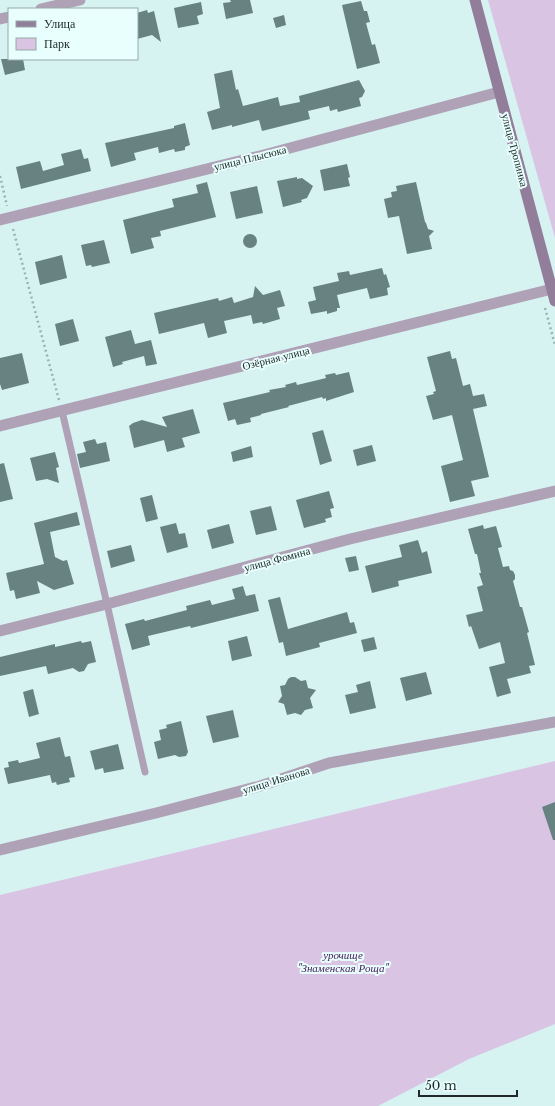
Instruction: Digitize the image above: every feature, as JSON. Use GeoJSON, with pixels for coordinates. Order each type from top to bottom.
{"type":"FeatureCollection","features":[{"type":"Feature","properties":{"kind":"main road","name":"улица Тропинка"},"geometry":{"type":"LineString","coordinates":[[475,0],[555,301]]}},
{"type":"Feature","properties":{"kind":"street"},"geometry":{"type":"LineString","coordinates":[[46,8],[80,0]]}},
{"type":"Feature","properties":{"kind":"street","name":"улица Плысюка"},"geometry":{"type":"LineString","coordinates":[[5,219],[260,156],[499,92]]}},
{"type":"Feature","properties":{"kind":"street","name":"Озёрная улица"},"geometry":{"type":"LineString","coordinates":[[0,426],[552,289]]}},
{"type":"Feature","properties":{"kind":"street","name":"улица Фомина"},"geometry":{"type":"LineString","coordinates":[[0,631],[350,539],[555,491]]}},
{"type":"Feature","properties":{"kind":"street","name":"улица Иванова"},"geometry":{"type":"LineString","coordinates":[[0,850],[156,813],[260,786],[329,763],[555,722]]}},
{"type":"Feature","properties":{"kind":"lane"},"geometry":{"type":"LineString","coordinates":[[62,411],[145,772]]}},
{"type":"Feature","properties":{"kind":"path"},"geometry":{"type":"LineString","coordinates":[[0,176],[5,219],[62,411]]}},
{"type":"Feature","properties":{"kind":"green space"},"geometry":{"type":"Polygon","coordinates":[[[488,0],[555,0],[555,238],[488,0]]]}},
{"type":"Feature","properties":{"kind":"green space","name":"урочище \"Знаменская Роща\""},"geometry":{"type":"Polygon","coordinates":[[[555,761],[555,1024],[469,1059],[378,1106],[0,1106],[0,895],[555,761]]]}},
{"type":"Feature","properties":{"kind":"building"},"geometry":{"type":"Polygon","coordinates":[[[230,0],[250,0],[253,13],[226,19],[223,3],[231,2],[230,0]]]}},
{"type":"Feature","properties":{"kind":"building"},"geometry":{"type":"Polygon","coordinates":[[[361,1],[364,11],[367,11],[370,22],[366,23],[372,45],[375,44],[380,63],[357,69],[342,5],[361,1]]]}},
{"type":"Feature","properties":{"kind":"building"},"geometry":{"type":"Polygon","coordinates":[[[201,2],[203,14],[197,16],[199,24],[178,28],[174,8],[201,2]]]}},
{"type":"Feature","properties":{"kind":"building"},"geometry":{"type":"Polygon","coordinates":[[[147,10],[148,13],[154,11],[161,42],[152,35],[138,39],[138,13],[147,10]]]}},
{"type":"Feature","properties":{"kind":"building"},"geometry":{"type":"Polygon","coordinates":[[[284,15],[286,25],[276,28],[273,18],[284,15]]]}},
{"type":"Feature","properties":{"kind":"building"},"geometry":{"type":"Polygon","coordinates":[[[1,59],[23,60],[25,70],[5,75],[1,59]]]}},
{"type":"Feature","properties":{"kind":"building"},"geometry":{"type":"Polygon","coordinates":[[[232,70],[236,90],[238,89],[243,106],[278,97],[280,106],[300,102],[299,96],[359,80],[365,91],[362,97],[359,98],[361,106],[338,112],[337,109],[330,111],[329,106],[308,111],[310,119],[262,131],[259,120],[232,127],[232,125],[212,130],[207,112],[220,108],[214,74],[232,70]]]}},
{"type":"Feature","properties":{"kind":"building"},"geometry":{"type":"Polygon","coordinates":[[[185,123],[190,145],[185,147],[185,150],[175,152],[174,149],[159,153],[158,147],[134,153],[136,160],[111,167],[105,143],[174,128],[174,126],[185,123]]]}},
{"type":"Feature","properties":{"kind":"building"},"geometry":{"type":"Polygon","coordinates":[[[81,149],[84,159],[88,158],[91,171],[21,189],[16,167],[40,161],[43,171],[64,165],[61,154],[81,149]]]}},
{"type":"Feature","properties":{"kind":"building"},"geometry":{"type":"Polygon","coordinates":[[[347,164],[350,177],[348,178],[350,186],[324,191],[320,170],[347,164]]]}},
{"type":"Feature","properties":{"kind":"building"},"geometry":{"type":"Polygon","coordinates":[[[297,177],[297,179],[302,178],[313,186],[307,198],[301,200],[302,202],[283,207],[277,181],[297,177]]]}},
{"type":"Feature","properties":{"kind":"building"},"geometry":{"type":"Polygon","coordinates":[[[207,182],[216,217],[160,231],[161,236],[151,238],[154,248],[131,254],[123,220],[174,207],[172,199],[198,193],[196,185],[207,182]]]}},
{"type":"Feature","properties":{"kind":"building"},"geometry":{"type":"Polygon","coordinates":[[[416,182],[425,222],[428,229],[434,231],[429,236],[432,249],[407,254],[399,216],[388,218],[384,199],[392,197],[391,192],[397,191],[396,186],[416,182]]]}},
{"type":"Feature","properties":{"kind":"building"},"geometry":{"type":"Polygon","coordinates":[[[257,186],[263,213],[236,219],[230,192],[257,186]]]}},
{"type":"Feature","properties":{"kind":"building"},"geometry":{"type":"Polygon","coordinates":[[[247,234],[253,234],[257,238],[257,244],[253,248],[247,248],[243,244],[243,238],[247,234]]]}},
{"type":"Feature","properties":{"kind":"building"},"geometry":{"type":"Polygon","coordinates":[[[104,240],[110,263],[92,267],[91,265],[86,266],[81,245],[104,240]]]}},
{"type":"Feature","properties":{"kind":"building"},"geometry":{"type":"Polygon","coordinates":[[[62,255],[67,278],[40,285],[35,262],[62,255]]]}},
{"type":"Feature","properties":{"kind":"building"},"geometry":{"type":"Polygon","coordinates":[[[382,268],[384,275],[386,274],[390,287],[387,288],[388,295],[370,299],[367,288],[337,295],[340,308],[337,308],[337,311],[327,314],[327,311],[311,314],[308,302],[316,300],[313,287],[339,281],[337,273],[349,271],[350,275],[382,268]]]}},
{"type":"Feature","properties":{"kind":"building"},"geometry":{"type":"Polygon","coordinates":[[[255,286],[263,295],[280,290],[285,306],[277,308],[280,319],[263,324],[262,322],[253,324],[251,315],[224,321],[227,333],[208,338],[204,323],[159,334],[154,313],[218,298],[219,301],[232,297],[234,303],[253,297],[255,286]]]}},
{"type":"Feature","properties":{"kind":"building"},"geometry":{"type":"Polygon","coordinates":[[[73,319],[79,341],[60,346],[55,324],[73,319]]]}},
{"type":"Feature","properties":{"kind":"building"},"geometry":{"type":"Polygon","coordinates":[[[131,330],[135,344],[151,340],[157,364],[146,366],[144,356],[122,362],[123,364],[113,367],[105,337],[131,330]]]}},
{"type":"Feature","properties":{"kind":"building"},"geometry":{"type":"Polygon","coordinates":[[[450,351],[452,359],[456,358],[463,386],[470,384],[473,396],[484,394],[487,406],[473,409],[489,477],[471,481],[475,496],[450,502],[441,466],[463,460],[452,415],[433,420],[426,396],[434,394],[433,392],[436,391],[427,357],[450,351]]]}},
{"type":"Feature","properties":{"kind":"building"},"geometry":{"type":"Polygon","coordinates":[[[22,353],[29,383],[2,390],[0,384],[0,358],[22,353]]]}},
{"type":"Feature","properties":{"kind":"building"},"geometry":{"type":"Polygon","coordinates":[[[349,372],[354,392],[326,401],[326,398],[323,399],[322,397],[288,406],[289,407],[250,418],[251,422],[237,425],[235,419],[228,421],[223,403],[270,392],[269,390],[286,387],[285,385],[296,382],[297,385],[326,378],[325,375],[335,373],[336,375],[349,372]]]}},
{"type":"Feature","properties":{"kind":"building"},"geometry":{"type":"Polygon","coordinates":[[[193,409],[200,433],[182,438],[185,447],[167,452],[164,440],[134,448],[129,426],[133,423],[142,420],[167,427],[162,417],[193,409]]]}},
{"type":"Feature","properties":{"kind":"building"},"geometry":{"type":"Polygon","coordinates":[[[323,430],[332,461],[320,465],[312,433],[323,430]]]}},
{"type":"Feature","properties":{"kind":"building"},"geometry":{"type":"Polygon","coordinates":[[[95,439],[97,444],[106,442],[110,461],[80,468],[77,454],[86,452],[83,442],[95,439]]]}},
{"type":"Feature","properties":{"kind":"building"},"geometry":{"type":"Polygon","coordinates":[[[372,445],[376,461],[357,466],[353,450],[372,445]]]}},
{"type":"Feature","properties":{"kind":"building"},"geometry":{"type":"Polygon","coordinates":[[[251,446],[253,457],[233,462],[231,452],[251,446]]]}},
{"type":"Feature","properties":{"kind":"building"},"geometry":{"type":"Polygon","coordinates":[[[55,452],[59,467],[56,468],[59,483],[47,479],[36,481],[30,458],[55,452]]]}},
{"type":"Feature","properties":{"kind":"building"},"geometry":{"type":"Polygon","coordinates":[[[4,463],[13,499],[0,502],[0,464],[4,463]]]}},
{"type":"Feature","properties":{"kind":"building"},"geometry":{"type":"Polygon","coordinates":[[[329,491],[334,508],[330,509],[332,517],[325,519],[326,522],[304,528],[296,500],[329,491]]]}},
{"type":"Feature","properties":{"kind":"building"},"geometry":{"type":"Polygon","coordinates":[[[152,495],[158,519],[146,522],[140,498],[152,495]]]}},
{"type":"Feature","properties":{"kind":"building"},"geometry":{"type":"Polygon","coordinates":[[[271,506],[277,530],[256,535],[250,511],[271,506]]]}},
{"type":"Feature","properties":{"kind":"building"},"geometry":{"type":"Polygon","coordinates":[[[77,512],[80,525],[50,532],[55,557],[63,561],[67,560],[74,584],[54,590],[37,581],[40,593],[16,599],[14,590],[10,591],[6,573],[44,564],[34,523],[77,512]]]}},
{"type":"Feature","properties":{"kind":"building"},"geometry":{"type":"Polygon","coordinates":[[[176,523],[179,534],[185,533],[188,547],[167,553],[160,527],[176,523]]]}},
{"type":"Feature","properties":{"kind":"building"},"geometry":{"type":"Polygon","coordinates":[[[229,524],[234,543],[212,549],[207,530],[229,524]]]}},
{"type":"Feature","properties":{"kind":"building"},"geometry":{"type":"Polygon","coordinates":[[[483,525],[484,529],[496,526],[502,547],[498,548],[503,567],[509,566],[510,570],[513,571],[515,575],[515,579],[513,581],[529,632],[527,633],[535,665],[529,666],[531,673],[507,679],[511,693],[497,697],[489,667],[505,663],[500,642],[479,649],[471,626],[469,627],[466,615],[483,611],[477,587],[483,585],[479,573],[481,573],[477,554],[475,554],[468,529],[483,525]]]}},
{"type":"Feature","properties":{"kind":"building"},"geometry":{"type":"Polygon","coordinates":[[[418,540],[422,553],[427,551],[432,573],[398,581],[399,586],[372,593],[365,566],[402,557],[399,545],[418,540]]]}},
{"type":"Feature","properties":{"kind":"building"},"geometry":{"type":"Polygon","coordinates":[[[131,545],[135,561],[111,568],[107,551],[131,545]]]}},
{"type":"Feature","properties":{"kind":"building"},"geometry":{"type":"Polygon","coordinates":[[[356,556],[359,570],[349,572],[345,558],[356,556]]]}},
{"type":"Feature","properties":{"kind":"building"},"geometry":{"type":"Polygon","coordinates":[[[243,586],[246,596],[255,594],[259,611],[191,628],[190,626],[148,636],[150,645],[132,650],[125,624],[144,619],[145,621],[187,610],[186,606],[210,600],[212,605],[235,599],[232,589],[243,586]]]}},
{"type":"Feature","properties":{"kind":"building"},"geometry":{"type":"Polygon","coordinates":[[[280,597],[288,629],[347,612],[350,623],[354,622],[357,633],[319,643],[320,647],[286,656],[283,642],[279,643],[268,600],[280,597]]]}},
{"type":"Feature","properties":{"kind":"building"},"geometry":{"type":"Polygon","coordinates":[[[247,636],[252,656],[232,661],[228,641],[247,636]]]}},
{"type":"Feature","properties":{"kind":"building"},"geometry":{"type":"Polygon","coordinates":[[[374,637],[377,649],[364,652],[361,640],[374,637]]]}},
{"type":"Feature","properties":{"kind":"building"},"geometry":{"type":"Polygon","coordinates":[[[81,641],[82,643],[91,641],[96,662],[88,664],[84,671],[79,672],[73,668],[48,674],[46,666],[0,676],[0,657],[55,644],[55,647],[81,641]]]}},
{"type":"Feature","properties":{"kind":"building"},"geometry":{"type":"Polygon","coordinates":[[[426,672],[432,694],[406,701],[400,678],[426,672]]]}},
{"type":"Feature","properties":{"kind":"building"},"geometry":{"type":"Polygon","coordinates":[[[291,677],[295,677],[301,681],[306,680],[308,688],[316,690],[310,698],[313,708],[305,710],[301,715],[295,713],[287,715],[284,704],[278,702],[282,696],[280,686],[285,685],[291,677]]]}},
{"type":"Feature","properties":{"kind":"building"},"geometry":{"type":"Polygon","coordinates":[[[370,681],[376,708],[350,714],[345,695],[358,692],[356,685],[370,681]]]}},
{"type":"Feature","properties":{"kind":"building"},"geometry":{"type":"Polygon","coordinates":[[[33,689],[39,714],[29,717],[23,692],[33,689]]]}},
{"type":"Feature","properties":{"kind":"building"},"geometry":{"type":"Polygon","coordinates":[[[233,710],[239,737],[213,743],[206,716],[233,710]]]}},
{"type":"Feature","properties":{"kind":"building"},"geometry":{"type":"Polygon","coordinates":[[[181,721],[188,752],[186,756],[179,757],[175,755],[158,759],[154,742],[161,740],[159,730],[167,728],[166,725],[181,721]]]}},
{"type":"Feature","properties":{"kind":"building"},"geometry":{"type":"Polygon","coordinates":[[[60,737],[65,757],[70,756],[75,777],[69,778],[70,782],[57,785],[56,782],[52,783],[50,775],[8,784],[4,768],[9,767],[8,762],[18,760],[19,763],[40,758],[36,743],[60,737]]]}},
{"type":"Feature","properties":{"kind":"building"},"geometry":{"type":"Polygon","coordinates":[[[118,744],[124,769],[104,773],[103,768],[95,770],[90,751],[118,744]]]}},
{"type":"Feature","properties":{"kind":"building"},"geometry":{"type":"Polygon","coordinates":[[[555,802],[555,840],[553,840],[542,807],[555,802]]]}}]}
